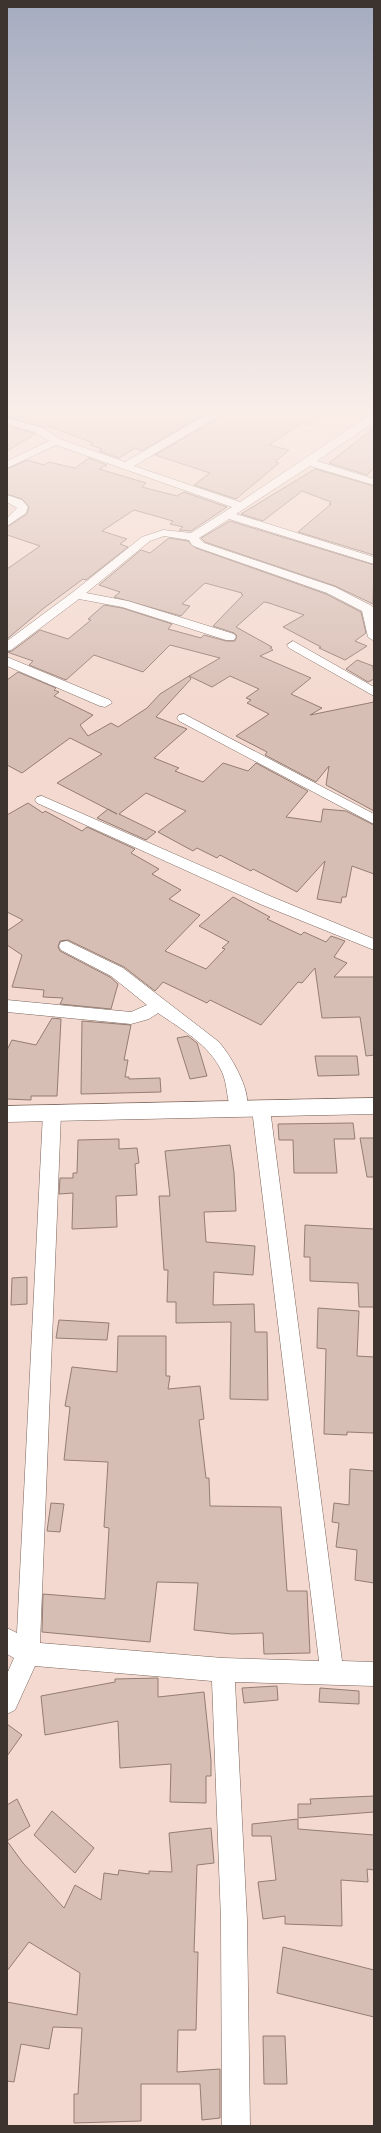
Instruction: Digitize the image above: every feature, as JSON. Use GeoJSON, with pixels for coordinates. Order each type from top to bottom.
{"type":"FeatureCollection","features":[{"type":"Feature","properties":{"kind":"street"},"geometry":{"type":"LineString","coordinates":[[7,523],[22,510]]}},
{"type":"Feature","properties":{"kind":"street"},"geometry":{"type":"LineString","coordinates":[[7,647],[77,595],[146,539],[163,533],[193,538],[236,510]]}},
{"type":"Feature","properties":{"kind":"street"},"geometry":{"type":"LineString","coordinates":[[229,515],[374,561]]}},
{"type":"Feature","properties":{"kind":"street"},"geometry":{"type":"LineString","coordinates":[[193,538],[196,543],[200,545],[331,590],[368,609],[374,637]]}},
{"type":"Feature","properties":{"kind":"street"},"geometry":{"type":"LineString","coordinates":[[77,595],[124,604],[230,637]]}},
{"type":"Feature","properties":{"kind":"street"},"geometry":{"type":"LineString","coordinates":[[293,644],[374,692]]}},
{"type":"Feature","properties":{"kind":"street"},"geometry":{"type":"LineString","coordinates":[[7,662],[104,703]]}},
{"type":"Feature","properties":{"kind":"street"},"geometry":{"type":"LineString","coordinates":[[184,718],[374,820]]}},
{"type":"Feature","properties":{"kind":"street"},"geometry":{"type":"LineString","coordinates":[[42,800],[266,900],[374,945]]}},
{"type":"Feature","properties":{"kind":"street"},"geometry":{"type":"LineString","coordinates":[[67,946],[117,972],[158,1005],[204,1036],[221,1054],[236,1088],[239,1109]]}},
{"type":"Feature","properties":{"kind":"street"},"geometry":{"type":"LineString","coordinates":[[7,1006],[131,1018],[143,1015],[158,1005]]}},
{"type":"Feature","properties":{"kind":"street"},"geometry":{"type":"LineString","coordinates":[[7,1114],[128,1110],[374,1106]]}},
{"type":"Feature","properties":{"kind":"street"},"geometry":{"type":"LineString","coordinates":[[261,1108],[332,1673]]}},
{"type":"Feature","properties":{"kind":"street"},"geometry":{"type":"LineString","coordinates":[[7,1702],[28,1654],[52,1113]]}},
{"type":"Feature","properties":{"kind":"street"},"geometry":{"type":"LineString","coordinates":[[7,1640],[28,1654],[222,1670],[374,1674]]}},
{"type":"Feature","properties":{"kind":"street"},"geometry":{"type":"LineString","coordinates":[[222,1670],[234,1920],[236,2126]]}},
{"type":"Feature","properties":{"kind":"building"},"geometry":{"type":"Polygon","coordinates":[[[28,510],[223,510],[191,531],[179,530],[183,527],[170,524],[173,521],[134,510],[102,531],[127,539],[120,544],[128,547],[86,580],[83,579],[44,608],[7,639],[7,569],[40,546],[7,535],[7,527],[27,514],[28,510]]]}},
{"type":"Feature","properties":{"kind":"building"},"geometry":{"type":"Polygon","coordinates":[[[248,510],[278,510],[263,521],[241,514],[248,510]]]}},
{"type":"Feature","properties":{"kind":"building"},"geometry":{"type":"Polygon","coordinates":[[[324,510],[374,510],[374,555],[298,532],[324,510]]]}},
{"type":"Feature","properties":{"kind":"building"},"geometry":{"type":"Polygon","coordinates":[[[230,521],[374,565],[373,604],[335,586],[205,542],[201,538],[230,521]]]}},
{"type":"Feature","properties":{"kind":"building"},"geometry":{"type":"Polygon","coordinates":[[[169,538],[188,541],[196,548],[326,594],[361,612],[366,633],[355,641],[367,646],[345,660],[319,648],[321,647],[283,627],[304,615],[269,603],[264,602],[236,627],[272,647],[270,648],[273,650],[260,656],[311,678],[291,694],[322,708],[310,715],[374,702],[374,811],[326,785],[329,766],[316,782],[265,755],[267,752],[236,736],[269,714],[247,703],[251,700],[246,698],[259,689],[230,676],[212,687],[189,676],[220,658],[170,645],[143,672],[94,655],[66,680],[29,665],[33,661],[7,652],[12,651],[40,630],[68,639],[91,620],[88,619],[104,605],[122,608],[172,624],[168,629],[201,638],[204,635],[226,641],[235,641],[237,636],[234,633],[213,626],[243,595],[241,594],[242,593],[205,583],[182,604],[190,606],[181,616],[114,597],[120,592],[99,585],[141,550],[150,553],[169,538]]]}},
{"type":"Feature","properties":{"kind":"building"},"geometry":{"type":"Polygon","coordinates":[[[357,660],[373,666],[374,679],[368,682],[346,669],[357,660]]]}},
{"type":"Feature","properties":{"kind":"building"},"geometry":{"type":"Polygon","coordinates":[[[18,672],[56,688],[54,690],[59,692],[54,696],[93,715],[80,725],[88,736],[111,723],[118,727],[147,708],[160,694],[189,676],[191,679],[156,717],[187,729],[154,758],[179,768],[175,771],[203,782],[223,763],[248,771],[256,763],[308,791],[286,817],[321,822],[323,809],[346,811],[374,825],[374,874],[352,866],[346,897],[342,897],[341,903],[317,899],[325,861],[297,892],[253,869],[251,871],[220,855],[217,858],[197,848],[193,851],[158,832],[186,811],[146,793],[119,814],[156,832],[146,840],[97,818],[108,809],[57,783],[102,754],[70,738],[22,773],[7,765],[7,680],[18,672]]]}},
{"type":"Feature","properties":{"kind":"building"},"geometry":{"type":"Polygon","coordinates":[[[28,803],[43,813],[45,811],[82,831],[87,827],[135,849],[131,853],[159,869],[152,874],[181,890],[169,899],[200,915],[165,951],[206,969],[225,949],[222,948],[229,942],[199,926],[233,897],[270,917],[267,919],[301,935],[304,932],[326,942],[331,936],[345,941],[334,957],[347,963],[334,977],[374,977],[374,1055],[366,1056],[360,1017],[322,1018],[315,968],[302,983],[298,982],[261,1025],[210,1000],[207,1003],[163,982],[155,991],[124,967],[68,940],[60,941],[58,947],[60,951],[110,977],[118,984],[111,1009],[60,1004],[63,998],[43,997],[44,990],[12,987],[22,955],[7,945],[7,931],[23,920],[7,912],[7,815],[28,803]]]}},
{"type":"Feature","properties":{"kind":"building"},"geometry":{"type":"Polygon","coordinates":[[[52,1018],[61,1019],[57,1096],[31,1096],[31,1100],[7,1099],[7,1050],[12,1040],[36,1045],[52,1018]]]}},
{"type":"Feature","properties":{"kind":"building"},"geometry":{"type":"Polygon","coordinates":[[[82,1021],[131,1025],[124,1060],[128,1060],[125,1077],[129,1077],[129,1079],[160,1078],[161,1092],[81,1094],[82,1021]]]}},
{"type":"Feature","properties":{"kind":"building"},"geometry":{"type":"Polygon","coordinates":[[[188,1036],[197,1043],[207,1076],[190,1079],[177,1038],[188,1036]]]}},
{"type":"Feature","properties":{"kind":"building"},"geometry":{"type":"Polygon","coordinates":[[[315,1056],[357,1056],[359,1075],[318,1076],[315,1056]]]}},
{"type":"Feature","properties":{"kind":"building"},"geometry":{"type":"Polygon","coordinates":[[[353,1123],[355,1139],[334,1139],[337,1173],[294,1173],[293,1140],[279,1140],[278,1124],[353,1123]]]}},
{"type":"Feature","properties":{"kind":"building"},"geometry":{"type":"Polygon","coordinates":[[[360,1138],[374,1138],[374,1177],[367,1177],[360,1138]]]}},
{"type":"Feature","properties":{"kind":"building"},"geometry":{"type":"Polygon","coordinates":[[[119,1139],[119,1149],[137,1148],[139,1163],[135,1164],[137,1195],[116,1196],[117,1227],[72,1229],[73,1193],[59,1194],[60,1178],[73,1178],[73,1173],[77,1173],[78,1140],[119,1139]]]}},
{"type":"Feature","properties":{"kind":"building"},"geometry":{"type":"Polygon","coordinates":[[[230,1145],[234,1173],[236,1211],[204,1212],[206,1242],[255,1246],[253,1275],[214,1272],[213,1305],[254,1304],[255,1332],[267,1332],[268,1400],[230,1399],[231,1322],[176,1323],[176,1302],[167,1302],[168,1270],[164,1270],[159,1196],[170,1196],[165,1151],[230,1145]]]}},
{"type":"Feature","properties":{"kind":"building"},"geometry":{"type":"Polygon","coordinates":[[[305,1225],[374,1229],[374,1307],[359,1307],[358,1283],[310,1281],[310,1257],[304,1257],[305,1225]]]}},
{"type":"Feature","properties":{"kind":"building"},"geometry":{"type":"Polygon","coordinates":[[[27,1277],[27,1304],[11,1305],[12,1278],[27,1277]]]}},
{"type":"Feature","properties":{"kind":"building"},"geometry":{"type":"Polygon","coordinates":[[[318,1308],[359,1311],[357,1356],[374,1357],[374,1433],[347,1432],[347,1435],[324,1434],[326,1349],[317,1348],[318,1308]]]}},
{"type":"Feature","properties":{"kind":"building"},"geometry":{"type":"Polygon","coordinates":[[[59,1320],[109,1323],[107,1340],[56,1338],[59,1320]]]}},
{"type":"Feature","properties":{"kind":"building"},"geometry":{"type":"Polygon","coordinates":[[[118,1336],[166,1336],[166,1376],[170,1376],[168,1389],[200,1386],[204,1419],[199,1420],[206,1478],[209,1478],[210,1506],[281,1507],[287,1591],[307,1591],[310,1653],[264,1654],[263,1633],[232,1634],[194,1630],[198,1583],[157,1582],[150,1642],[42,1632],[43,1594],[105,1599],[109,1528],[104,1527],[108,1462],[64,1460],[70,1407],[65,1406],[72,1367],[117,1372],[118,1336]]]}},
{"type":"Feature","properties":{"kind":"building"},"geometry":{"type":"Polygon","coordinates":[[[350,1469],[374,1471],[374,1583],[355,1580],[357,1550],[336,1547],[339,1523],[332,1522],[334,1503],[349,1505],[350,1469]]]}},
{"type":"Feature","properties":{"kind":"building"},"geometry":{"type":"Polygon","coordinates":[[[51,1503],[64,1504],[60,1532],[47,1531],[51,1503]]]}},
{"type":"Feature","properties":{"kind":"building"},"geometry":{"type":"Polygon","coordinates":[[[158,1678],[158,1697],[204,1692],[211,1760],[211,1776],[206,1776],[206,1803],[170,1802],[171,1764],[120,1768],[118,1721],[45,1735],[41,1696],[115,1682],[115,1679],[158,1678]]]}},
{"type":"Feature","properties":{"kind":"building"},"geometry":{"type":"Polygon","coordinates":[[[277,1686],[278,1700],[244,1703],[242,1688],[277,1686]]]}},
{"type":"Feature","properties":{"kind":"building"},"geometry":{"type":"Polygon","coordinates":[[[320,1688],[359,1691],[359,1704],[319,1702],[320,1688]]]}},
{"type":"Feature","properties":{"kind":"building"},"geometry":{"type":"Polygon","coordinates":[[[7,1724],[22,1735],[7,1756],[7,1724]]]}},
{"type":"Feature","properties":{"kind":"building"},"geometry":{"type":"Polygon","coordinates":[[[374,1796],[374,1812],[298,1818],[298,1804],[311,1804],[310,1799],[374,1796]]]}},
{"type":"Feature","properties":{"kind":"building"},"geometry":{"type":"Polygon","coordinates":[[[17,1799],[30,1826],[7,1841],[7,1805],[17,1799]]]}},
{"type":"Feature","properties":{"kind":"building"},"geometry":{"type":"Polygon","coordinates":[[[52,1811],[94,1848],[75,1873],[34,1835],[52,1811]]]}},
{"type":"Feature","properties":{"kind":"building"},"geometry":{"type":"Polygon","coordinates":[[[298,1819],[298,1829],[374,1835],[374,1870],[367,1869],[368,1882],[341,1880],[342,1926],[285,1924],[285,1916],[263,1919],[258,1882],[276,1880],[271,1836],[252,1836],[252,1824],[298,1819]]]}},
{"type":"Feature","properties":{"kind":"building"},"geometry":{"type":"Polygon","coordinates":[[[211,1828],[214,1863],[197,1865],[194,1952],[198,1952],[196,2030],[178,2030],[177,2072],[220,2069],[220,2118],[202,2120],[200,2084],[141,2084],[141,2121],[74,2123],[74,2094],[78,2094],[82,2028],[53,2027],[49,2049],[21,2044],[14,2082],[7,2081],[7,2002],[77,2015],[80,1973],[29,1942],[7,1971],[7,1841],[23,1863],[64,1908],[75,1885],[101,1900],[104,1873],[118,1875],[119,1870],[149,1874],[149,1871],[172,1872],[169,1833],[211,1828]]]}},
{"type":"Feature","properties":{"kind":"building"},"geometry":{"type":"Polygon","coordinates":[[[283,1947],[374,1970],[374,2017],[277,1993],[283,1947]]]}},
{"type":"Feature","properties":{"kind":"building"},"geometry":{"type":"Polygon","coordinates":[[[263,2036],[285,2036],[287,2084],[264,2084],[263,2036]]]}}]}
